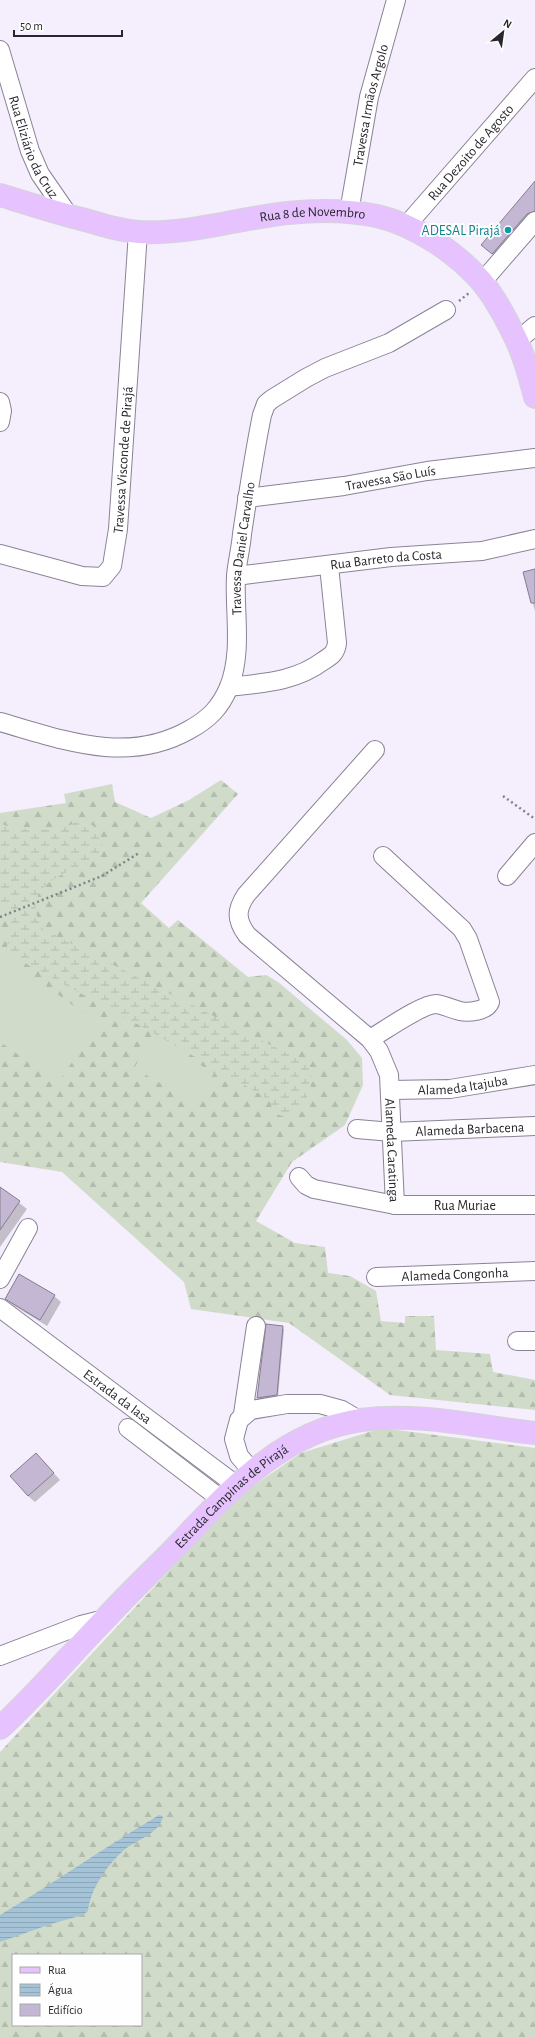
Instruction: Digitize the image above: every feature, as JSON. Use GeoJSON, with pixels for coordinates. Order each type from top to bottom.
{"type":"FeatureCollection","features":[{"type":"Feature","properties":{"kind":"main road","name":"Rua 8 de Novembro"},"geometry":{"type":"LineString","coordinates":[[0,195],[69,216],[138,232],[184,230],[288,213],[349,212],[378,216],[406,226],[434,242],[467,267],[482,282],[497,304],[517,341],[535,397]]}},
{"type":"Feature","properties":{"kind":"main road","name":"Estrada Campinas de Pirajá"},"geometry":{"type":"LineString","coordinates":[[0,1728],[30,1700],[105,1619],[236,1485],[276,1453],[298,1440],[323,1430],[359,1420],[409,1417],[535,1433]]}},
{"type":"Feature","properties":{"kind":"street","name":"Travessa Irmãos Argolo"},"geometry":{"type":"LineString","coordinates":[[349,212],[369,97],[396,0]]}},
{"type":"Feature","properties":{"kind":"street","name":"Rua Eliziário da Cruz"},"geometry":{"type":"LineString","coordinates":[[0,50],[30,151],[40,174],[69,216]]}},
{"type":"Feature","properties":{"kind":"street","name":"Rua Dezoito de Agosto"},"geometry":{"type":"LineString","coordinates":[[406,226],[535,78]]}},
{"type":"Feature","properties":{"kind":"street"},"geometry":{"type":"LineString","coordinates":[[482,282],[535,221]]}},
{"type":"Feature","properties":{"kind":"street","name":"Travessa Visconde de Pirajá"},"geometry":{"type":"LineString","coordinates":[[0,554],[94,578],[103,577],[112,566],[120,505],[138,232]]}},
{"type":"Feature","properties":{"kind":"street","name":"Travessa Daniel Carvalho"},"geometry":{"type":"LineString","coordinates":[[0,722],[50,737],[94,746],[125,749],[150,746],[176,737],[207,720],[215,712],[229,687],[235,664],[238,625],[236,576],[247,498],[262,415],[266,404],[325,368],[389,343],[446,310]]}},
{"type":"Feature","properties":{"kind":"street"},"geometry":{"type":"LineString","coordinates":[[517,341],[535,326]]}},
{"type":"Feature","properties":{"kind":"street","name":"Travessa São Luís"},"geometry":{"type":"LineString","coordinates":[[247,498],[344,486],[427,470],[535,458]]}},
{"type":"Feature","properties":{"kind":"street","name":"Rua Barreto da Costa"},"geometry":{"type":"LineString","coordinates":[[236,576],[329,566],[391,557],[482,551],[535,539]]}},
{"type":"Feature","properties":{"kind":"street"},"geometry":{"type":"LineString","coordinates":[[229,687],[280,681],[312,670],[335,653],[337,643],[329,566]]}},
{"type":"Feature","properties":{"kind":"street","name":"Alameda Caratinga"},"geometry":{"type":"LineString","coordinates":[[299,1177],[306,1185],[323,1191],[395,1205],[389,1075],[379,1050],[370,1039],[247,935],[241,926],[238,909],[246,895],[375,750]]}},
{"type":"Feature","properties":{"kind":"street"},"geometry":{"type":"LineString","coordinates":[[507,876],[535,843]]}},
{"type":"Feature","properties":{"kind":"street"},"geometry":{"type":"LineString","coordinates":[[370,1039],[428,1006],[444,1005],[463,1012],[484,1009],[490,1002],[468,939],[462,930],[383,856]]}},
{"type":"Feature","properties":{"kind":"street","name":"Alameda Itajuba"},"geometry":{"type":"LineString","coordinates":[[390,1090],[450,1089],[535,1075]]}},
{"type":"Feature","properties":{"kind":"street","name":"Alameda Barbacena"},"geometry":{"type":"LineString","coordinates":[[357,1129],[392,1132],[535,1126]]}},
{"type":"Feature","properties":{"kind":"street","name":"Rua Muriae"},"geometry":{"type":"LineString","coordinates":[[395,1205],[535,1205]]}},
{"type":"Feature","properties":{"kind":"street"},"geometry":{"type":"LineString","coordinates":[[0,1279],[28,1228]]}},
{"type":"Feature","properties":{"kind":"street","name":"Alameda Congonha"},"geometry":{"type":"LineString","coordinates":[[376,1277],[535,1272]]}},
{"type":"Feature","properties":{"kind":"street","name":"Estrada da Iasa"},"geometry":{"type":"LineString","coordinates":[[0,1308],[236,1485]]}},
{"type":"Feature","properties":{"kind":"street"},"geometry":{"type":"LineString","coordinates":[[236,1485],[239,1456],[235,1448],[235,1430],[243,1414],[256,1326]]}},
{"type":"Feature","properties":{"kind":"street"},"geometry":{"type":"LineString","coordinates":[[243,1414],[268,1405],[308,1403],[332,1406],[359,1420]]}},
{"type":"Feature","properties":{"kind":"street","name":"Estrada da Iasa"},"geometry":{"type":"LineString","coordinates":[[128,1428],[236,1485]]}},
{"type":"Feature","properties":{"kind":"street"},"geometry":{"type":"LineString","coordinates":[[0,1656],[81,1625],[105,1619]]}},
{"type":"Feature","properties":{"kind":"path"},"geometry":{"type":"LineString","coordinates":[[446,310],[482,282]]}},
{"type":"Feature","properties":{"kind":"path"},"geometry":{"type":"LineString","coordinates":[[504,796],[535,819]]}},
{"type":"Feature","properties":{"kind":"path"},"geometry":{"type":"LineString","coordinates":[[0,917],[102,876],[139,853]]}},
{"type":"Feature","properties":{"kind":"green space"},"geometry":{"type":"Polygon","coordinates":[[[221,780],[238,794],[141,903],[169,928],[178,920],[248,977],[266,975],[278,982],[347,1040],[362,1058],[363,1085],[345,1125],[292,1162],[256,1221],[295,1243],[325,1247],[328,1273],[350,1276],[376,1291],[381,1321],[405,1323],[405,1316],[434,1316],[436,1350],[490,1354],[493,1372],[535,1380],[535,1410],[390,1395],[289,1323],[191,1309],[184,1282],[62,1172],[0,1162],[0,813],[66,803],[64,794],[112,784],[115,802],[151,818],[189,800],[221,780]]]}},
{"type":"Feature","properties":{"kind":"green space"},"geometry":{"type":"Polygon","coordinates":[[[81,820],[97,829],[102,839],[100,851],[97,858],[60,876],[49,883],[40,892],[36,902],[36,914],[43,929],[302,1061],[307,1065],[312,1078],[308,1095],[297,1110],[284,1116],[275,1113],[271,1106],[270,1100],[150,1031],[12,956],[7,949],[10,920],[5,910],[0,906],[0,823],[14,829],[58,830],[81,820]]]}},
{"type":"Feature","properties":{"kind":"green space"},"geometry":{"type":"Polygon","coordinates":[[[7,958],[99,1024],[58,1082],[0,1042],[0,968],[7,958]]]}},
{"type":"Feature","properties":{"kind":"green space"},"geometry":{"type":"Polygon","coordinates":[[[153,1037],[214,1073],[196,1104],[134,1068],[153,1037]]]}},
{"type":"Feature","properties":{"kind":"green space"},"geometry":{"type":"Polygon","coordinates":[[[382,1428],[535,1448],[535,2038],[0,2038],[0,1752],[239,1496],[301,1453],[382,1428]]]}},
{"type":"Feature","properties":{"kind":"water"},"geometry":{"type":"Polygon","coordinates":[[[159,1815],[163,1816],[157,1828],[123,1851],[105,1871],[92,1894],[88,1911],[83,1915],[51,1924],[0,1942],[0,1915],[159,1815]]]}},
{"type":"Feature","properties":{"kind":"building","name":"ADESAL Pirajá"},"geometry":{"type":"Polygon","coordinates":[[[535,181],[535,211],[527,214],[492,254],[481,245],[535,181]]]}},
{"type":"Feature","properties":{"kind":"building"},"geometry":{"type":"Polygon","coordinates":[[[535,569],[535,603],[531,603],[523,572],[535,569]]]}},
{"type":"Feature","properties":{"kind":"building"},"geometry":{"type":"Polygon","coordinates":[[[0,1187],[20,1201],[0,1230],[0,1187]]]}},
{"type":"Feature","properties":{"kind":"building"},"geometry":{"type":"Polygon","coordinates":[[[19,1274],[55,1295],[40,1320],[5,1299],[19,1274]]]}},
{"type":"Feature","properties":{"kind":"building"},"geometry":{"type":"Polygon","coordinates":[[[266,1324],[283,1326],[277,1395],[257,1398],[266,1324]]]}},
{"type":"Feature","properties":{"kind":"building"},"geometry":{"type":"Polygon","coordinates":[[[36,1453],[54,1473],[28,1496],[10,1476],[36,1453]]]}},
{"type":"Feature","properties":{"kind":"place","name":"ADESAL Pirajá"},"geometry":{"type":"Point","coordinates":[508,230]}}]}
